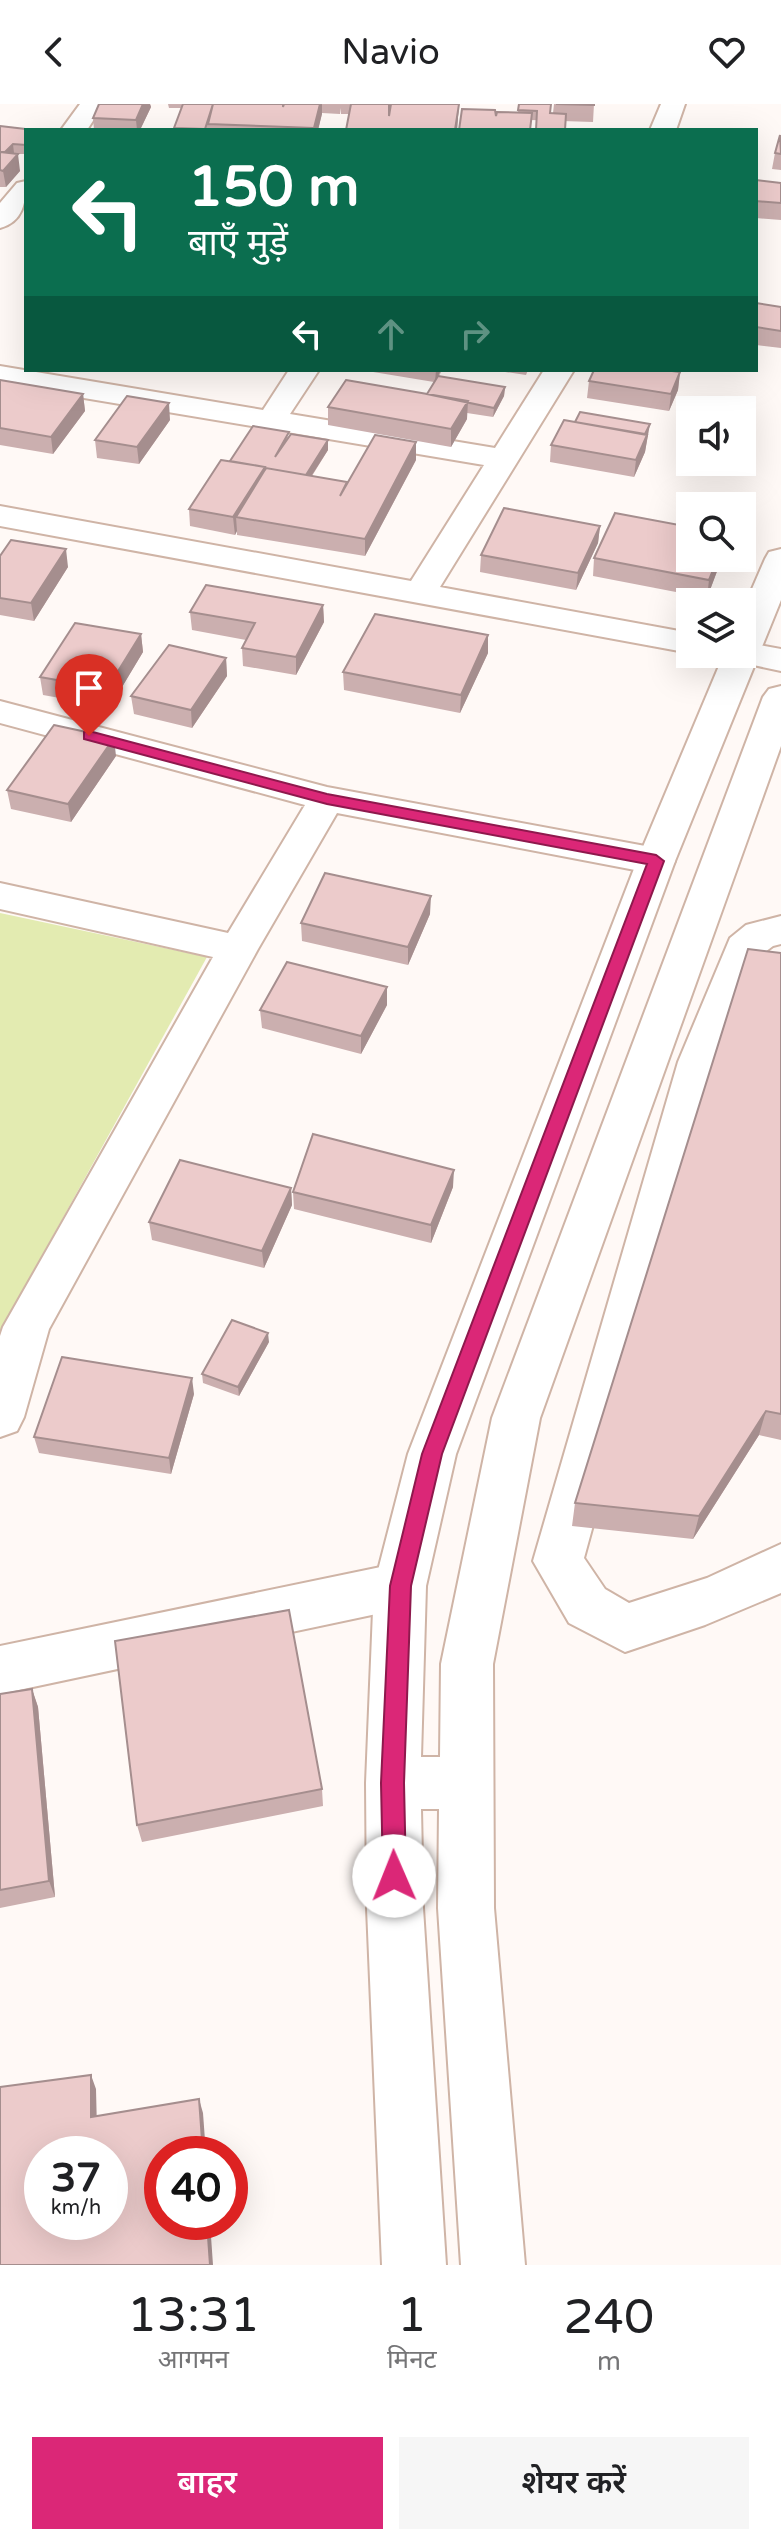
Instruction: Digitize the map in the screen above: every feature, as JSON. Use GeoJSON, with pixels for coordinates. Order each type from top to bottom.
{"type":"FeatureCollection","features":[{"type":"Feature","properties":{"kind":"street"},"geometry":{"type":"LineString","coordinates":[[75,128],[92,104]]}},
{"type":"Feature","properties":{"kind":"street"},"geometry":{"type":"LineString","coordinates":[[664,128],[673,104]]}},
{"type":"Feature","properties":{"kind":"street"},"geometry":{"type":"LineString","coordinates":[[0,220],[24,191]]}},
{"type":"Feature","properties":{"kind":"street"},"geometry":{"type":"LineString","coordinates":[[271,420],[303,372]]}},
{"type":"Feature","properties":{"kind":"street"},"geometry":{"type":"LineString","coordinates":[[420,593],[558,372]]}},
{"type":"Feature","properties":{"kind":"street"},"geometry":{"type":"LineString","coordinates":[[0,375],[503,459]]}},
{"type":"Feature","properties":{"kind":"street"},"geometry":{"type":"LineString","coordinates":[[0,516],[676,640]]}},
{"type":"Feature","properties":{"kind":"street"},"geometry":{"type":"LineString","coordinates":[[756,652],[781,559]]}},
{"type":"Feature","properties":{"kind":"street"},"geometry":{"type":"LineString","coordinates":[[414,2265],[395,1908],[393,1783],[400,1586],[432,1454],[656,861],[749,668]]}},
{"type":"Feature","properties":{"kind":"street"},"geometry":{"type":"LineString","coordinates":[[493,2265],[466,1908],[467,1664],[516,1418],[781,697]]}},
{"type":"Feature","properties":{"kind":"street"},"geometry":{"type":"LineString","coordinates":[[0,712],[327,799],[656,861]]}},
{"type":"Feature","properties":{"kind":"street"},"geometry":{"type":"LineString","coordinates":[[0,1417],[26,1327],[238,949],[327,799]]}},
{"type":"Feature","properties":{"kind":"street"},"geometry":{"type":"LineString","coordinates":[[0,896],[238,949]]}},
{"type":"Feature","properties":{"kind":"street"},"geometry":{"type":"LineString","coordinates":[[781,930],[760,935],[744,948],[699,1062],[558,1561],[587,1606],[625,1628],[673,1614],[753,1583],[781,1567]]}},
{"type":"Feature","properties":{"kind":"street"},"geometry":{"type":"LineString","coordinates":[[652,1049],[699,1062]]}},
{"type":"Feature","properties":{"kind":"street"},"geometry":{"type":"LineString","coordinates":[[0,1670],[400,1586]]}},
{"type":"Feature","properties":{"kind":"street"},"geometry":{"type":"LineString","coordinates":[[393,1783],[466,1783]]}},
{"type":"Feature","properties":{"kind":"green space"},"geometry":{"type":"Polygon","coordinates":[[[0,913],[207,957],[1,1330],[0,1330],[0,913]]]}},
{"type":"Feature","properties":{"kind":"building"},"geometry":{"type":"Polygon","coordinates":[[[99,104],[143,104],[136,120],[93,118],[99,104]]]}},
{"type":"Feature","properties":{"kind":"building"},"geometry":{"type":"Polygon","coordinates":[[[183,104],[213,104],[205,128],[174,128],[183,104]]]}},
{"type":"Feature","properties":{"kind":"building"},"geometry":{"type":"Polygon","coordinates":[[[213,104],[283,104],[283,107],[284,104],[320,104],[314,128],[208,124],[213,104]]]}},
{"type":"Feature","properties":{"kind":"building"},"geometry":{"type":"Polygon","coordinates":[[[351,104],[389,104],[389,116],[391,104],[459,104],[455,128],[346,128],[351,104]]]}},
{"type":"Feature","properties":{"kind":"building"},"geometry":{"type":"Polygon","coordinates":[[[519,104],[551,104],[550,113],[566,114],[565,128],[536,128],[537,111],[518,110],[519,104]]]}},
{"type":"Feature","properties":{"kind":"building"},"geometry":{"type":"Polygon","coordinates":[[[462,109],[495,110],[496,116],[497,112],[532,113],[530,128],[459,128],[462,109]]]}},
{"type":"Feature","properties":{"kind":"building"},"geometry":{"type":"Polygon","coordinates":[[[0,126],[24,129],[24,145],[13,144],[5,152],[0,152],[0,126]]]}},
{"type":"Feature","properties":{"kind":"building"},"geometry":{"type":"Polygon","coordinates":[[[780,135],[781,154],[775,153],[780,135]]]}},
{"type":"Feature","properties":{"kind":"building"},"geometry":{"type":"Polygon","coordinates":[[[0,152],[18,154],[3,171],[0,170],[0,152]]]}},
{"type":"Feature","properties":{"kind":"building"},"geometry":{"type":"Polygon","coordinates":[[[758,180],[781,183],[781,203],[758,201],[758,180]]]}},
{"type":"Feature","properties":{"kind":"building"},"geometry":{"type":"Polygon","coordinates":[[[758,303],[781,307],[781,331],[758,327],[758,303]]]}},
{"type":"Feature","properties":{"kind":"building"},"geometry":{"type":"Polygon","coordinates":[[[593,372],[680,372],[671,394],[589,381],[593,372]]]}},
{"type":"Feature","properties":{"kind":"building"},"geometry":{"type":"Polygon","coordinates":[[[438,376],[505,387],[494,408],[427,394],[438,376]]]}},
{"type":"Feature","properties":{"kind":"building"},"geometry":{"type":"Polygon","coordinates":[[[0,380],[83,394],[51,437],[0,428],[0,380]]]}},
{"type":"Feature","properties":{"kind":"building"},"geometry":{"type":"Polygon","coordinates":[[[346,380],[468,401],[451,429],[328,407],[346,380]]]}},
{"type":"Feature","properties":{"kind":"building"},"geometry":{"type":"Polygon","coordinates":[[[127,396],[169,403],[137,447],[95,440],[127,396]]]}},
{"type":"Feature","properties":{"kind":"building"},"geometry":{"type":"Polygon","coordinates":[[[580,412],[650,424],[645,434],[575,422],[580,412]]]}},
{"type":"Feature","properties":{"kind":"building"},"geometry":{"type":"Polygon","coordinates":[[[564,420],[647,435],[636,460],[551,445],[564,420]]]}},
{"type":"Feature","properties":{"kind":"building"},"geometry":{"type":"Polygon","coordinates":[[[253,426],[289,432],[275,457],[291,434],[328,440],[306,475],[265,470],[265,467],[230,461],[253,426]]]}},
{"type":"Feature","properties":{"kind":"building"},"geometry":{"type":"Polygon","coordinates":[[[375,435],[416,442],[365,539],[236,517],[266,468],[347,482],[340,496],[375,435]]]}},
{"type":"Feature","properties":{"kind":"building"},"geometry":{"type":"Polygon","coordinates":[[[221,460],[265,467],[233,517],[189,509],[221,460]]]}},
{"type":"Feature","properties":{"kind":"building"},"geometry":{"type":"Polygon","coordinates":[[[504,508],[600,526],[578,573],[481,555],[504,508]]]}},
{"type":"Feature","properties":{"kind":"building"},"geometry":{"type":"Polygon","coordinates":[[[615,513],[676,524],[676,572],[712,572],[709,580],[594,558],[615,513]]]}},
{"type":"Feature","properties":{"kind":"building"},"geometry":{"type":"Polygon","coordinates":[[[11,540],[66,549],[31,603],[0,598],[0,556],[11,540]]]}},
{"type":"Feature","properties":{"kind":"building"},"geometry":{"type":"Polygon","coordinates":[[[206,585],[323,605],[296,657],[242,648],[255,623],[190,612],[206,585]]]}},
{"type":"Feature","properties":{"kind":"building"},"geometry":{"type":"Polygon","coordinates":[[[375,614],[488,635],[461,695],[343,672],[375,614]]]}},
{"type":"Feature","properties":{"kind":"building"},"geometry":{"type":"Polygon","coordinates":[[[75,623],[141,634],[107,689],[40,677],[75,623]]]}},
{"type":"Feature","properties":{"kind":"building"},"geometry":{"type":"Polygon","coordinates":[[[169,645],[226,658],[191,710],[131,696],[169,645]]]}},
{"type":"Feature","properties":{"kind":"building"},"geometry":{"type":"Polygon","coordinates":[[[54,725],[114,738],[68,804],[7,790],[54,725]]]}},
{"type":"Feature","properties":{"kind":"building"},"geometry":{"type":"Polygon","coordinates":[[[325,873],[431,896],[408,947],[301,923],[325,873]]]}},
{"type":"Feature","properties":{"kind":"building"},"geometry":{"type":"Polygon","coordinates":[[[748,949],[781,953],[781,1414],[766,1411],[699,1516],[575,1503],[748,949]]]}},
{"type":"Feature","properties":{"kind":"building"},"geometry":{"type":"Polygon","coordinates":[[[287,962],[387,987],[361,1036],[260,1010],[287,962]]]}},
{"type":"Feature","properties":{"kind":"building"},"geometry":{"type":"Polygon","coordinates":[[[313,1134],[454,1170],[431,1225],[293,1192],[313,1134]]]}},
{"type":"Feature","properties":{"kind":"building"},"geometry":{"type":"Polygon","coordinates":[[[180,1160],[291,1188],[262,1251],[149,1222],[180,1160]]]}},
{"type":"Feature","properties":{"kind":"building"},"geometry":{"type":"Polygon","coordinates":[[[232,1320],[268,1333],[238,1387],[202,1374],[232,1320]]]}},
{"type":"Feature","properties":{"kind":"building"},"geometry":{"type":"Polygon","coordinates":[[[62,1357],[192,1378],[169,1458],[34,1437],[62,1357]]]}},
{"type":"Feature","properties":{"kind":"building"},"geometry":{"type":"Polygon","coordinates":[[[289,1610],[322,1789],[137,1825],[115,1641],[289,1610]]]}},
{"type":"Feature","properties":{"kind":"building"},"geometry":{"type":"Polygon","coordinates":[[[32,1689],[49,1881],[0,1890],[0,1694],[32,1689]]]}},
{"type":"Feature","properties":{"kind":"building"},"geometry":{"type":"Polygon","coordinates":[[[91,2075],[91,2117],[199,2099],[202,2136],[144,2136],[144,2240],[208,2240],[210,2265],[0,2265],[0,2087],[91,2075]]]}},
{"type":"Feature","properties":{"kind":"route"},"geometry":{"type":"LineString","coordinates":[[89,736],[327,799],[656,861],[432,1454],[400,1586],[393,1783],[394,1876]]}}]}
